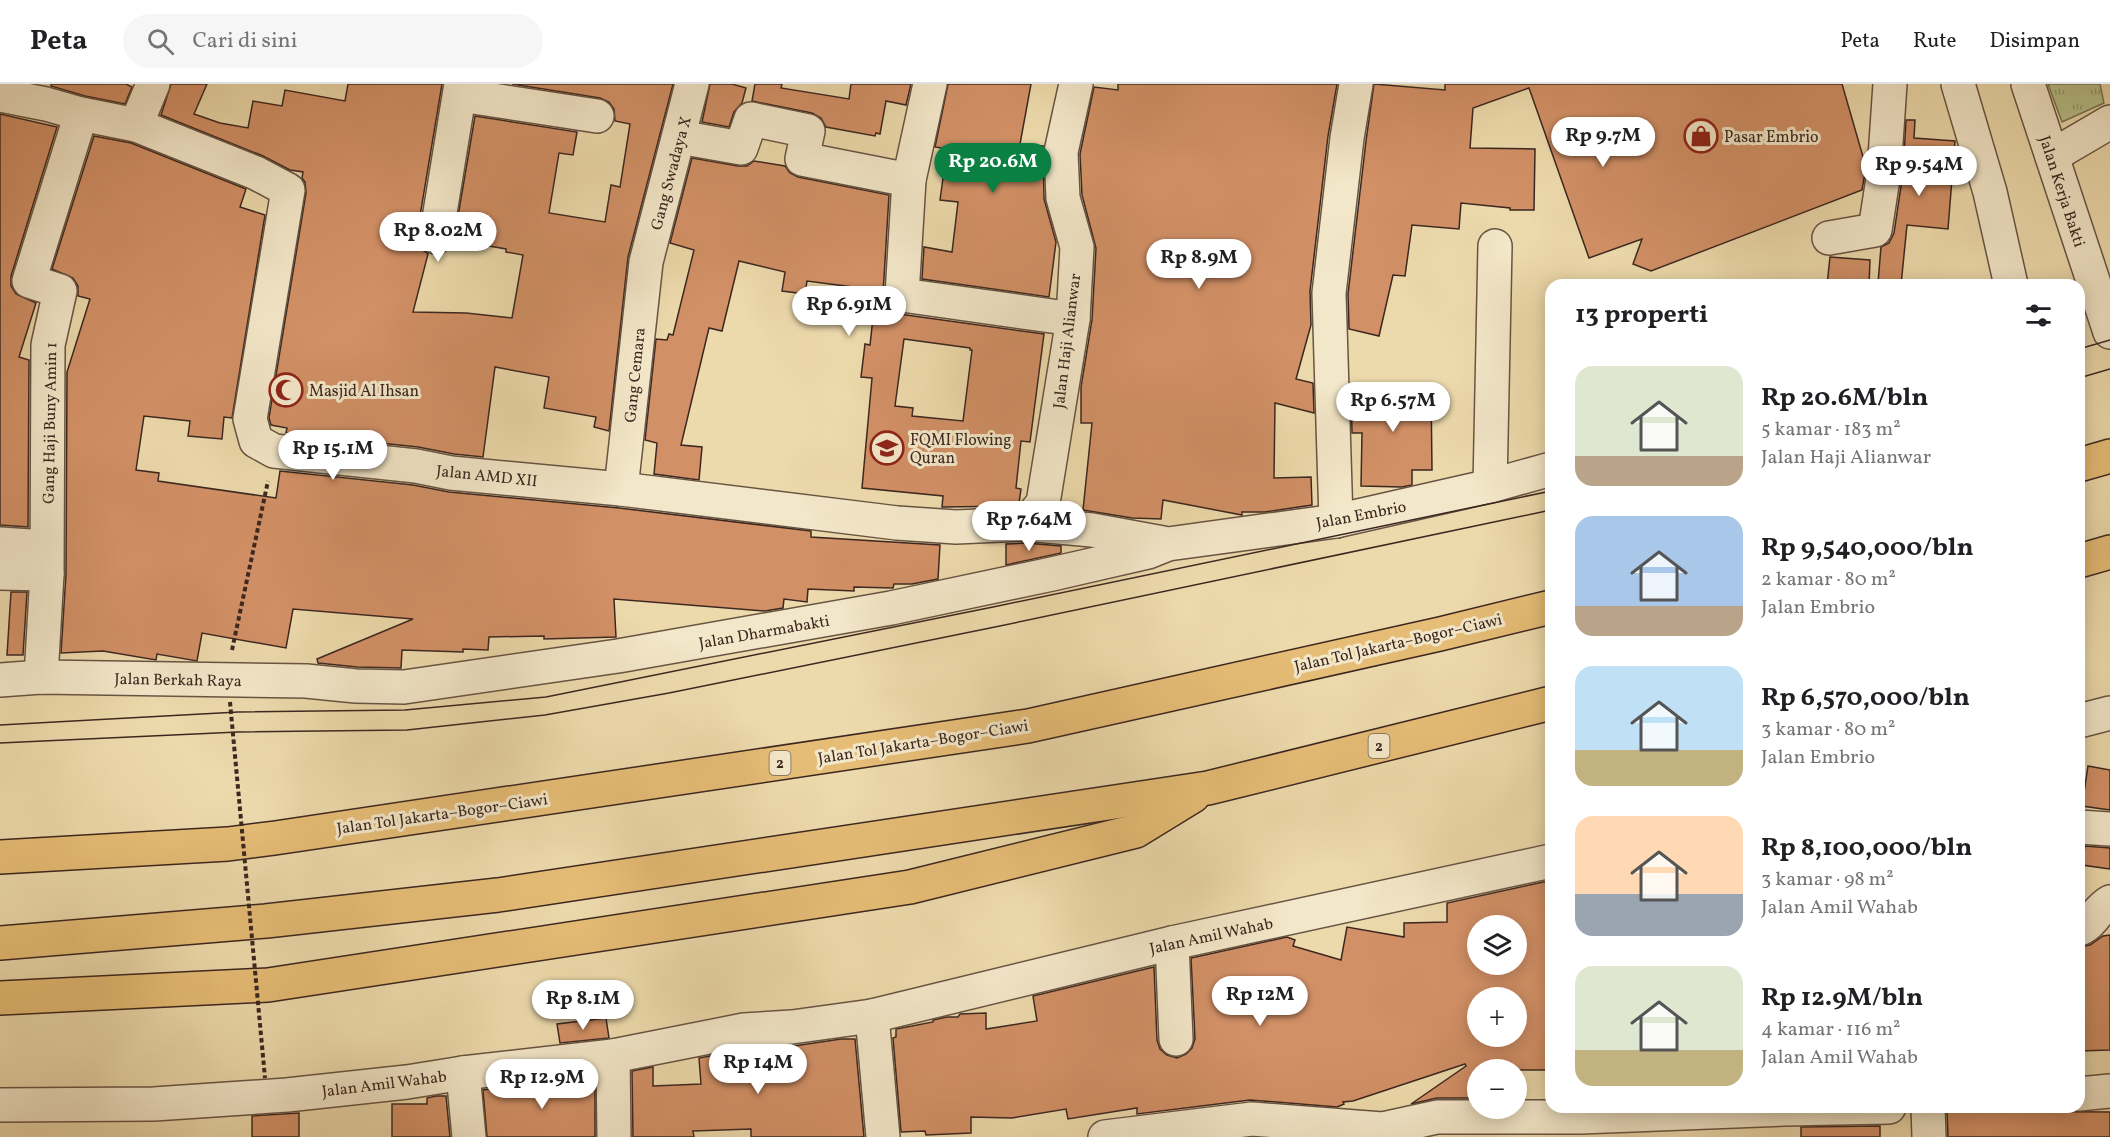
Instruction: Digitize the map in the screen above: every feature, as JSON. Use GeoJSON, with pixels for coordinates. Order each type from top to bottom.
{"type":"FeatureCollection","features":[{"type":"Feature","properties":{"kind":"highway"},"geometry":{"type":"LineString","coordinates":[[2085,463],[2110,456]]}},
{"type":"Feature","properties":{"kind":"highway"},"geometry":{"type":"LineString","coordinates":[[2085,559],[2110,552]]}},
{"type":"Feature","properties":{"kind":"highway","name":"Jalan Tol Jakarta–Bogor–Ciawi"},"geometry":{"type":"LineString","coordinates":[[0,857],[228,844],[1028,726],[1545,608]]}},
{"type":"Feature","properties":{"kind":"highway","name":"2"},"geometry":{"type":"LineString","coordinates":[[0,943],[266,921],[498,895],[1208,788],[1545,704]]}},
{"type":"Feature","properties":{"kind":"highway"},"geometry":{"type":"LineString","coordinates":[[0,998],[268,985],[910,887],[1136,831],[1208,788]]}},
{"type":"Feature","properties":{"kind":"street"},"geometry":{"type":"LineString","coordinates":[[136,125],[153,84]]}},
{"type":"Feature","properties":{"kind":"street","name":"Gang Swadaya X"},"geometry":{"type":"LineString","coordinates":[[646,262],[692,84]]}},
{"type":"Feature","properties":{"kind":"street"},"geometry":{"type":"LineString","coordinates":[[930,84],[909,180],[902,295],[1073,319]]}},
{"type":"Feature","properties":{"kind":"street","name":"Jalan Haji Alianwar"},"geometry":{"type":"LineString","coordinates":[[1026,524],[1043,503],[1073,319],[1077,247],[1063,198],[1061,152],[1076,84]]}},
{"type":"Feature","properties":{"kind":"street"},"geometry":{"type":"LineString","coordinates":[[1336,521],[1329,293],[1347,138],[1356,84]]}},
{"type":"Feature","properties":{"kind":"street"},"geometry":{"type":"LineString","coordinates":[[1829,237],[1875,230],[1884,172],[1890,84]]}},
{"type":"Feature","properties":{"kind":"street"},"geometry":{"type":"LineString","coordinates":[[1958,84],[1990,192],[2010,279]]}},
{"type":"Feature","properties":{"kind":"street","name":"Jalan Kerja Bakti"},"geometry":{"type":"LineString","coordinates":[[2028,84],[2106,321]]}},
{"type":"Feature","properties":{"kind":"street"},"geometry":{"type":"LineString","coordinates":[[436,237],[456,87],[597,116]]}},
{"type":"Feature","properties":{"kind":"street"},"geometry":{"type":"LineString","coordinates":[[1,95],[136,125],[256,173],[282,185],[289,192],[250,419],[256,441],[274,451]]}},
{"type":"Feature","properties":{"kind":"street","name":"Gang Haji Buny Amin 1"},"geometry":{"type":"LineString","coordinates":[[47,560],[48,345],[60,291],[29,280],[81,114]]}},
{"type":"Feature","properties":{"kind":"street"},"geometry":{"type":"LineString","coordinates":[[679,137],[741,148],[751,119],[808,131],[802,159],[909,180]]}},
{"type":"Feature","properties":{"kind":"street"},"geometry":{"type":"LineString","coordinates":[[2052,156],[2110,122]]}},
{"type":"Feature","properties":{"kind":"street"},"geometry":{"type":"LineString","coordinates":[[1490,486],[1495,246]]}},
{"type":"Feature","properties":{"kind":"street","name":"Gang Cemara"},"geometry":{"type":"LineString","coordinates":[[621,489],[646,262]]}},
{"type":"Feature","properties":{"kind":"street","name":"Jalan AMD XII"},"geometry":{"type":"LineString","coordinates":[[274,451],[416,466],[451,473],[621,489],[897,523],[956,527],[1026,524],[1092,530],[1168,544]]}},
{"type":"Feature","properties":{"kind":"street","name":"Jalan Embrio"},"geometry":{"type":"LineString","coordinates":[[1168,544],[1336,521],[1490,486],[1545,471]]}},
{"type":"Feature","properties":{"kind":"street"},"geometry":{"type":"LineString","coordinates":[[0,544],[47,560]]}},
{"type":"Feature","properties":{"kind":"street","name":"Jalan Dharmabakti"},"geometry":{"type":"LineString","coordinates":[[356,686],[404,687],[607,658],[772,630],[1052,574],[1148,552],[1168,544]]}},
{"type":"Feature","properties":{"kind":"street"},"geometry":{"type":"LineString","coordinates":[[0,573],[47,560]]}},
{"type":"Feature","properties":{"kind":"street"},"geometry":{"type":"LineString","coordinates":[[41,677],[47,560]]}},
{"type":"Feature","properties":{"kind":"street","name":"Jalan Berkah Raya"},"geometry":{"type":"LineString","coordinates":[[0,680],[41,677],[228,691],[306,681],[356,686]]}},
{"type":"Feature","properties":{"kind":"street"},"geometry":{"type":"LineString","coordinates":[[2085,719],[2110,713]]}},
{"type":"Feature","properties":{"kind":"street"},"geometry":{"type":"LineString","coordinates":[[2085,827],[2110,829]]}},
{"type":"Feature","properties":{"kind":"street","name":"Jalan Amil Wahab"},"geometry":{"type":"LineString","coordinates":[[0,1105],[154,1104],[275,1096],[613,1056],[744,1030],[792,1027],[872,1016],[1172,943],[1545,862]]}},
{"type":"Feature","properties":{"kind":"street"},"geometry":{"type":"LineString","coordinates":[[2085,927],[2099,908],[2110,902]]}},
{"type":"Feature","properties":{"kind":"street"},"geometry":{"type":"LineString","coordinates":[[1172,943],[1176,1039]]}},
{"type":"Feature","properties":{"kind":"street"},"geometry":{"type":"LineString","coordinates":[[872,1016],[883,1137]]}},
{"type":"Feature","properties":{"kind":"street"},"geometry":{"type":"LineString","coordinates":[[613,1056],[614,1137]]}},
{"type":"Feature","properties":{"kind":"street"},"geometry":{"type":"LineString","coordinates":[[463,1073],[469,1137]]}},
{"type":"Feature","properties":{"kind":"street"},"geometry":{"type":"LineString","coordinates":[[2085,1094],[2110,1092]]}},
{"type":"Feature","properties":{"kind":"street"},"geometry":{"type":"LineString","coordinates":[[1104,1137],[1204,1131],[1252,1119],[1382,1129],[1437,1117],[1580,1127],[1767,1113]]}},
{"type":"Feature","properties":{"kind":"street"},"geometry":{"type":"LineString","coordinates":[[1928,1113],[1929,1137]]}},
{"type":"Feature","properties":{"kind":"path"},"geometry":{"type":"LineString","coordinates":[[265,1078],[228,691],[274,451]]}},
{"type":"Feature","properties":{"kind":"green space"},"geometry":{"type":"Polygon","coordinates":[[[2048,84],[2100,84],[2104,103],[2062,122],[2048,84]]]}},
{"type":"Feature","properties":{"kind":"building"},"geometry":{"type":"Polygon","coordinates":[[[51,84],[126,84],[132,87],[125,104],[85,96],[51,86],[51,84]]]}},
{"type":"Feature","properties":{"kind":"building"},"geometry":{"type":"Polygon","coordinates":[[[171,84],[207,84],[194,114],[220,123],[248,128],[253,101],[282,106],[285,90],[345,101],[348,84],[442,84],[417,234],[419,244],[428,254],[413,312],[466,313],[512,318],[523,255],[506,252],[506,249],[454,240],[475,116],[577,132],[573,155],[559,153],[549,213],[605,222],[611,185],[620,187],[630,124],[615,121],[614,109],[609,102],[600,98],[512,84],[673,84],[628,257],[609,431],[594,427],[596,417],[544,408],[549,377],[495,367],[483,457],[418,447],[286,433],[287,428],[271,425],[269,418],[306,193],[305,182],[302,178],[303,172],[290,170],[263,156],[161,115],[171,84]]]}},
{"type":"Feature","properties":{"kind":"building"},"geometry":{"type":"Polygon","coordinates":[[[710,84],[732,84],[746,88],[742,103],[734,112],[729,127],[702,122],[710,84]]]}},
{"type":"Feature","properties":{"kind":"building"},"geometry":{"type":"Polygon","coordinates":[[[755,84],[782,84],[781,88],[849,99],[851,84],[911,84],[906,105],[886,101],[880,134],[876,133],[875,136],[826,127],[821,118],[812,113],[752,101],[755,84]]]}},
{"type":"Feature","properties":{"kind":"building"},"geometry":{"type":"Polygon","coordinates":[[[948,84],[1031,84],[1020,144],[1043,146],[1044,199],[1056,242],[1049,297],[922,279],[924,247],[952,252],[958,202],[940,200],[947,149],[935,147],[948,84]]]}},
{"type":"Feature","properties":{"kind":"building"},"geometry":{"type":"Polygon","coordinates":[[[1118,84],[1337,84],[1328,136],[1310,291],[1311,325],[1296,379],[1313,383],[1314,413],[1275,403],[1274,478],[1311,477],[1312,505],[1265,512],[1242,512],[1242,515],[1163,500],[1161,519],[1132,518],[1083,510],[1092,423],[1081,423],[1081,387],[1092,320],[1096,248],[1082,195],[1080,154],[1094,87],[1118,90],[1118,84]]]}},
{"type":"Feature","properties":{"kind":"building","name":"Pasar Embrio"},"geometry":{"type":"Polygon","coordinates":[[[1374,84],[1445,90],[1445,84],[1842,84],[1866,167],[1862,190],[1651,271],[1633,264],[1642,239],[1589,258],[1529,88],[1473,108],[1470,148],[1535,149],[1534,210],[1510,210],[1510,208],[1461,203],[1459,229],[1412,225],[1405,276],[1393,275],[1379,336],[1349,329],[1348,294],[1374,84]]]}},
{"type":"Feature","properties":{"kind":"building"},"geometry":{"type":"Polygon","coordinates":[[[0,114],[57,127],[11,276],[11,286],[16,294],[36,303],[19,357],[29,360],[28,527],[0,525],[0,114]]]}},
{"type":"Feature","properties":{"kind":"building"},"geometry":{"type":"Polygon","coordinates":[[[1906,120],[1915,120],[1914,138],[1955,141],[1948,229],[1907,225],[1902,279],[1878,279],[1881,247],[1889,243],[1894,233],[1903,173],[1906,120]]]}},
{"type":"Feature","properties":{"kind":"building"},"geometry":{"type":"Polygon","coordinates":[[[94,136],[131,143],[246,189],[240,207],[265,215],[232,418],[224,417],[222,439],[188,436],[190,421],[144,416],[136,470],[159,473],[158,481],[276,498],[280,471],[413,485],[449,492],[619,508],[811,531],[811,537],[940,545],[938,579],[912,584],[894,584],[893,588],[854,587],[854,591],[808,589],[807,602],[784,599],[783,608],[765,611],[614,599],[616,637],[544,639],[544,636],[489,637],[488,650],[463,649],[463,652],[402,650],[401,668],[318,663],[317,659],[413,619],[293,609],[286,648],[202,633],[197,661],[157,654],[156,660],[103,651],[61,653],[66,574],[67,372],[90,299],[78,296],[78,286],[73,278],[52,269],[94,136]]]}},
{"type":"Feature","properties":{"kind":"building"},"geometry":{"type":"Polygon","coordinates":[[[692,158],[738,166],[747,166],[754,161],[785,166],[790,173],[798,177],[889,195],[883,294],[890,310],[899,314],[1044,334],[1030,442],[1021,441],[1016,488],[1021,489],[1017,506],[942,507],[943,496],[862,488],[872,378],[861,377],[865,344],[870,345],[876,290],[807,281],[805,294],[782,291],[785,272],[739,261],[722,331],[709,328],[681,445],[702,447],[699,480],[654,474],[657,443],[645,440],[656,339],[667,340],[669,334],[673,335],[694,250],[670,243],[692,158]],[[904,339],[895,406],[913,408],[912,416],[963,421],[972,350],[904,339]]]}},
{"type":"Feature","properties":{"kind":"building"},"geometry":{"type":"Polygon","coordinates":[[[1830,257],[1870,260],[1869,279],[1828,279],[1830,257]]]}},
{"type":"Feature","properties":{"kind":"building"},"geometry":{"type":"Polygon","coordinates":[[[1351,386],[1431,387],[1432,470],[1412,470],[1412,485],[1402,487],[1361,486],[1362,433],[1352,433],[1351,386]]]}},
{"type":"Feature","properties":{"kind":"building"},"geometry":{"type":"Polygon","coordinates":[[[1006,544],[1061,546],[1061,553],[1006,565],[1006,544]]]}},
{"type":"Feature","properties":{"kind":"building"},"geometry":{"type":"Polygon","coordinates":[[[11,592],[27,592],[23,655],[7,655],[11,592]]]}},
{"type":"Feature","properties":{"kind":"building"},"geometry":{"type":"Polygon","coordinates":[[[2088,766],[2110,770],[2110,810],[2085,806],[2088,766]]]}},
{"type":"Feature","properties":{"kind":"building"},"geometry":{"type":"Polygon","coordinates":[[[2085,846],[2110,848],[2110,869],[2085,865],[2085,846]]]}},
{"type":"Feature","properties":{"kind":"building"},"geometry":{"type":"Polygon","coordinates":[[[1545,882],[1545,1070],[1527,1070],[1527,1059],[1467,1059],[1467,1098],[1437,1098],[1411,1104],[1466,1066],[1465,1064],[1353,1101],[1343,1102],[1344,1104],[1337,1107],[1250,1100],[1137,1114],[1137,1108],[1068,1119],[1066,1109],[1012,1118],[971,1117],[971,1133],[926,1135],[925,1131],[901,1132],[893,1038],[896,1037],[896,1029],[947,1017],[958,1017],[960,1014],[986,1013],[986,1029],[1037,1021],[1033,996],[1154,967],[1157,1040],[1160,1049],[1167,1055],[1177,1058],[1192,1048],[1195,1039],[1191,958],[1287,937],[1295,940],[1293,946],[1341,960],[1347,927],[1404,937],[1404,923],[1447,922],[1447,903],[1545,882]]]}},
{"type":"Feature","properties":{"kind":"building"},"geometry":{"type":"Polygon","coordinates":[[[2110,935],[2110,1050],[2085,1051],[2085,946],[2103,936],[2110,935]]]}},
{"type":"Feature","properties":{"kind":"building"},"geometry":{"type":"Polygon","coordinates":[[[606,1018],[609,1038],[560,1043],[557,1024],[606,1018]]]}},
{"type":"Feature","properties":{"kind":"building"},"geometry":{"type":"Polygon","coordinates":[[[855,1039],[864,1137],[751,1137],[751,1129],[693,1131],[694,1137],[633,1137],[632,1071],[653,1067],[653,1086],[701,1084],[699,1058],[746,1049],[794,1046],[855,1039]]]}},
{"type":"Feature","properties":{"kind":"building"},"geometry":{"type":"Polygon","coordinates":[[[595,1077],[595,1137],[487,1137],[483,1090],[595,1077]]]}},
{"type":"Feature","properties":{"kind":"building"},"geometry":{"type":"Polygon","coordinates":[[[446,1096],[450,1137],[392,1137],[392,1104],[427,1104],[427,1098],[446,1096]]]}},
{"type":"Feature","properties":{"kind":"building"},"geometry":{"type":"Polygon","coordinates":[[[2110,1112],[2110,1137],[1948,1137],[1947,1113],[2110,1112]]]}},
{"type":"Feature","properties":{"kind":"building"},"geometry":{"type":"Polygon","coordinates":[[[299,1113],[299,1137],[252,1137],[252,1116],[299,1113]]]}},
{"type":"Feature","properties":{"kind":"building"},"geometry":{"type":"Polygon","coordinates":[[[1880,1126],[1880,1137],[1801,1137],[1801,1127],[1880,1126]]]}},
{"type":"Feature","properties":{"kind":"tram line"},"geometry":{"type":"LineString","coordinates":[[2085,347],[2110,340]]}},
{"type":"Feature","properties":{"kind":"tram line"},"geometry":{"type":"LineString","coordinates":[[2085,376],[2110,369]]}},
{"type":"Feature","properties":{"kind":"tram line"},"geometry":{"type":"LineString","coordinates":[[0,725],[238,712],[405,710],[546,697],[1545,492]]}},
{"type":"Feature","properties":{"kind":"tram line"},"geometry":{"type":"LineString","coordinates":[[0,743],[238,732],[407,730],[545,715],[669,693],[995,627],[1545,511]]}},
{"type":"Feature","properties":{"kind":"place","name":"Pasar Embrio"},"geometry":{"type":"Point","coordinates":[1701,136]}},
{"type":"Feature","properties":{"kind":"place","name":"Masjid Al Ihsan"},"geometry":{"type":"Point","coordinates":[286,390]}},
{"type":"Feature","properties":{"kind":"place","name":"FQMI Flowing Quran"},"geometry":{"type":"Point","coordinates":[887,448]}}]}
